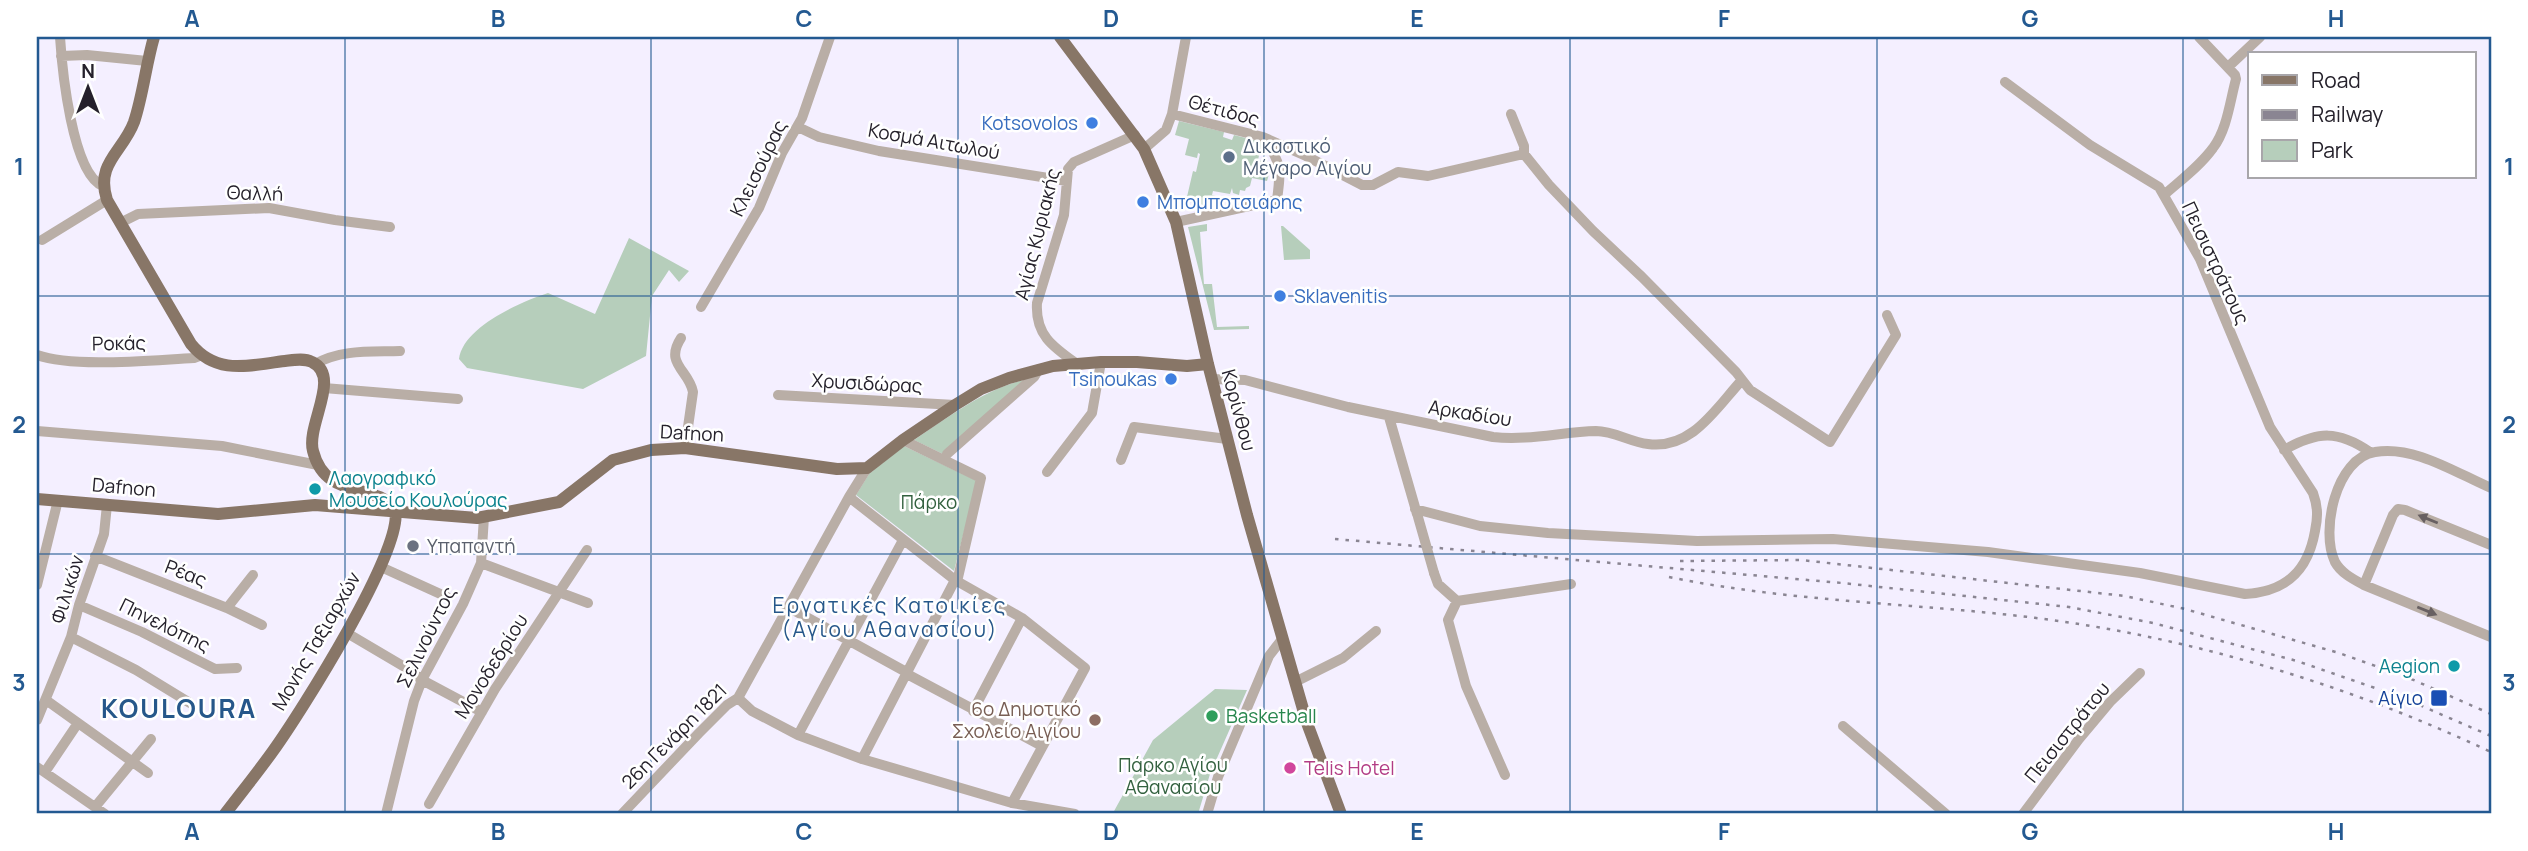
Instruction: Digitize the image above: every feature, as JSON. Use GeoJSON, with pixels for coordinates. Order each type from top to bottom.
{"type":"FeatureCollection","features":[{"type":"Feature","properties":{"kind":"main road"},"geometry":{"type":"LineString","coordinates":[[154,37],[135,119],[129,132],[110,156],[103,186],[107,200],[191,344],[202,355],[215,363],[229,366],[299,359],[315,364],[324,375],[324,388],[311,435],[318,465],[334,482],[386,501],[395,510]]}},
{"type":"Feature","properties":{"kind":"main road","name":"Κορίνθου"},"geometry":{"type":"LineString","coordinates":[[1060,37],[1144,149],[1176,222],[1227,439],[1295,682],[1322,768],[1341,814]]}},
{"type":"Feature","properties":{"kind":"main road"},"geometry":{"type":"LineString","coordinates":[[867,468],[903,440],[990,384],[1039,369],[1129,361],[1187,366],[1208,364]]}},
{"type":"Feature","properties":{"kind":"main road","name":"Dafnon"},"geometry":{"type":"LineString","coordinates":[[37,499],[225,515],[315,505],[465,518],[484,517],[559,502],[613,460],[651,450],[685,448],[837,469],[867,468]]}},
{"type":"Feature","properties":{"kind":"main road","name":"Μονής Ταξιαρχών"},"geometry":{"type":"LineString","coordinates":[[225,814],[274,750],[346,633],[381,566],[396,523],[395,510]]}},
{"type":"Feature","properties":{"kind":"street"},"geometry":{"type":"LineString","coordinates":[[60,37],[75,136],[89,173],[96,183],[103,186]]}},
{"type":"Feature","properties":{"kind":"street","name":"Κλεισούρας"},"geometry":{"type":"LineString","coordinates":[[701,307],[760,208],[782,153],[798,127],[830,37]]}},
{"type":"Feature","properties":{"kind":"street"},"geometry":{"type":"LineString","coordinates":[[1144,149],[1166,130],[1172,114],[1186,37]]}},
{"type":"Feature","properties":{"kind":"street"},"geometry":{"type":"LineString","coordinates":[[2199,37],[2228,67],[2260,37]]}},
{"type":"Feature","properties":{"kind":"street"},"geometry":{"type":"LineString","coordinates":[[61,56],[87,55],[147,61]]}},
{"type":"Feature","properties":{"kind":"street","name":"Πεισιστράτους"},"geometry":{"type":"LineString","coordinates":[[1417,513],[1480,526],[1548,533],[1697,541],[1833,539],[1938,547],[2140,573],[2230,592],[2262,593],[2279,587],[2301,568],[2313,543],[2318,505],[2314,493],[2270,427],[2200,259],[2164,195],[2215,147],[2236,79],[2228,67]]}},
{"type":"Feature","properties":{"kind":"street"},"geometry":{"type":"LineString","coordinates":[[2005,82],[2090,145],[2154,182],[2164,195]]}},
{"type":"Feature","properties":{"kind":"street","name":"Θέτιδος"},"geometry":{"type":"LineString","coordinates":[[1172,114],[1263,138],[1369,186],[1398,172],[1428,176],[1524,154]]}},
{"type":"Feature","properties":{"kind":"street"},"geometry":{"type":"LineString","coordinates":[[1511,114],[1524,146],[1524,154],[1549,186],[1593,232],[1642,276],[1750,390],[1830,442],[1896,335],[1886,315]]}},
{"type":"Feature","properties":{"kind":"street","name":"Κοσμά Αιτωλού"},"geometry":{"type":"LineString","coordinates":[[798,127],[819,137],[879,151],[1067,181]]}},
{"type":"Feature","properties":{"kind":"street","name":"Αγίας Κυριακής"},"geometry":{"type":"LineString","coordinates":[[1077,364],[1046,340],[1036,313],[1063,215],[1068,169],[1074,162],[1135,135]]}},
{"type":"Feature","properties":{"kind":"street"},"geometry":{"type":"LineString","coordinates":[[1176,222],[1277,200],[1281,171],[1270,146],[1263,138]]}},
{"type":"Feature","properties":{"kind":"street"},"geometry":{"type":"LineString","coordinates":[[41,240],[107,200]]}},
{"type":"Feature","properties":{"kind":"street","name":"Θαλλή"},"geometry":{"type":"LineString","coordinates":[[120,223],[138,214],[269,208],[335,220],[390,226]]}},
{"type":"Feature","properties":{"kind":"street"},"geometry":{"type":"LineString","coordinates":[[681,338],[674,358],[692,385],[693,392],[685,448]]}},
{"type":"Feature","properties":{"kind":"street"},"geometry":{"type":"LineString","coordinates":[[315,364],[345,352],[400,351]]}},
{"type":"Feature","properties":{"kind":"street","name":"Ροκάς"},"geometry":{"type":"LineString","coordinates":[[37,355],[48,359],[90,361],[194,358],[202,355]]}},
{"type":"Feature","properties":{"kind":"street"},"geometry":{"type":"LineString","coordinates":[[1047,472],[1092,413],[1101,362]]}},
{"type":"Feature","properties":{"kind":"street"},"geometry":{"type":"LineString","coordinates":[[947,454],[1034,377],[1039,369]]}},
{"type":"Feature","properties":{"kind":"street","name":"Αρκαδίου"},"geometry":{"type":"LineString","coordinates":[[1211,379],[1245,380],[1389,417],[1509,439],[1600,431],[1649,444],[1676,441],[1696,431],[1742,380]]}},
{"type":"Feature","properties":{"kind":"street"},"geometry":{"type":"LineString","coordinates":[[324,388],[458,399]]}},
{"type":"Feature","properties":{"kind":"street","name":"Χρυσιδώρας"},"geometry":{"type":"LineString","coordinates":[[778,395],[955,405]]}},
{"type":"Feature","properties":{"kind":"street"},"geometry":{"type":"LineString","coordinates":[[1389,417],[1437,584],[1457,601],[1572,584]]}},
{"type":"Feature","properties":{"kind":"street"},"geometry":{"type":"LineString","coordinates":[[1121,460],[1134,428],[1227,439]]}},
{"type":"Feature","properties":{"kind":"street"},"geometry":{"type":"LineString","coordinates":[[37,431],[222,446],[318,465]]}},
{"type":"Feature","properties":{"kind":"street"},"geometry":{"type":"LineString","coordinates":[[2284,450],[2302,440],[2319,435],[2338,436],[2356,442],[2370,452]]}},
{"type":"Feature","properties":{"kind":"street"},"geometry":{"type":"LineString","coordinates":[[862,759],[956,581],[981,478],[903,440]]}},
{"type":"Feature","properties":{"kind":"street"},"geometry":{"type":"LineString","coordinates":[[2491,488],[2413,454],[2392,450],[2370,452],[2356,461],[2342,481],[2333,503],[2328,528],[2329,546],[2336,564],[2346,576],[2491,637]]}},
{"type":"Feature","properties":{"kind":"street","name":"26η Γενάρη 1821"},"geometry":{"type":"LineString","coordinates":[[622,814],[727,705],[738,698],[867,468]]}},
{"type":"Feature","properties":{"kind":"street"},"geometry":{"type":"LineString","coordinates":[[849,497],[956,581],[1022,618],[1085,668],[1012,803]]}},
{"type":"Feature","properties":{"kind":"street"},"geometry":{"type":"LineString","coordinates":[[37,584],[58,500]]}},
{"type":"Feature","properties":{"kind":"street","name":"Φιλικών"},"geometry":{"type":"LineString","coordinates":[[37,720],[71,637],[79,605],[104,534],[107,505]]}},
{"type":"Feature","properties":{"kind":"street"},"geometry":{"type":"LineString","coordinates":[[2364,585],[2393,515],[2398,509],[2491,545]]}},
{"type":"Feature","properties":{"kind":"street","name":"Σελινούντος"},"geometry":{"type":"LineString","coordinates":[[386,814],[414,701],[481,563],[484,517]]}},
{"type":"Feature","properties":{"kind":"street"},"geometry":{"type":"LineString","coordinates":[[798,735],[903,540]]}},
{"type":"Feature","properties":{"kind":"street","name":"Μονοδεδρίου"},"geometry":{"type":"LineString","coordinates":[[429,804],[482,712],[587,550]]}},
{"type":"Feature","properties":{"kind":"street","name":"Ρέας"},"geometry":{"type":"LineString","coordinates":[[95,556],[227,608],[262,625]]}},
{"type":"Feature","properties":{"kind":"street"},"geometry":{"type":"LineString","coordinates":[[481,563],[588,603]]}},
{"type":"Feature","properties":{"kind":"street"},"geometry":{"type":"LineString","coordinates":[[381,566],[447,597]]}},
{"type":"Feature","properties":{"kind":"street"},"geometry":{"type":"LineString","coordinates":[[227,608],[253,575]]}},
{"type":"Feature","properties":{"kind":"street"},"geometry":{"type":"LineString","coordinates":[[1457,601],[1448,620],[1466,686],[1505,775]]}},
{"type":"Feature","properties":{"kind":"street","name":"Πηνελόπης"},"geometry":{"type":"LineString","coordinates":[[79,605],[142,632],[215,669],[237,668]]}},
{"type":"Feature","properties":{"kind":"street"},"geometry":{"type":"LineString","coordinates":[[788,607],[973,711],[1042,746]]}},
{"type":"Feature","properties":{"kind":"street"},"geometry":{"type":"LineString","coordinates":[[973,711],[1022,618]]}},
{"type":"Feature","properties":{"kind":"street"},"geometry":{"type":"LineString","coordinates":[[1295,682],[1343,657],[1376,631]]}},
{"type":"Feature","properties":{"kind":"street"},"geometry":{"type":"LineString","coordinates":[[346,633],[422,680],[482,712]]}},
{"type":"Feature","properties":{"kind":"street"},"geometry":{"type":"LineString","coordinates":[[71,637],[136,670],[190,703]]}},
{"type":"Feature","properties":{"kind":"street"},"geometry":{"type":"LineString","coordinates":[[1207,814],[1218,777],[1269,656],[1283,638]]}},
{"type":"Feature","properties":{"kind":"street","name":"Πεισιστράτου"},"geometry":{"type":"LineString","coordinates":[[2023,814],[2078,739],[2140,673]]}},
{"type":"Feature","properties":{"kind":"street"},"geometry":{"type":"LineString","coordinates":[[37,693],[148,773]]}},
{"type":"Feature","properties":{"kind":"street"},"geometry":{"type":"LineString","coordinates":[[738,698],[752,711],[798,735],[862,759],[1012,803],[1074,814]]}},
{"type":"Feature","properties":{"kind":"street"},"geometry":{"type":"LineString","coordinates":[[78,723],[41,769],[105,814]]}},
{"type":"Feature","properties":{"kind":"street"},"geometry":{"type":"LineString","coordinates":[[1843,726],[1946,814]]}},
{"type":"Feature","properties":{"kind":"street"},"geometry":{"type":"LineString","coordinates":[[95,807],[151,739]]}},
{"type":"Feature","properties":{"kind":"green space","name":"Δικαστικό Μέγαρο Αιγίου"},"geometry":{"type":"Polygon","coordinates":[[[1179,121],[1224,132],[1223,137],[1232,140],[1234,135],[1262,142],[1258,160],[1272,164],[1267,181],[1252,178],[1250,186],[1245,191],[1240,190],[1239,195],[1233,193],[1232,188],[1230,194],[1213,191],[1212,195],[1220,197],[1219,202],[1203,205],[1186,201],[1200,154],[1198,153],[1197,158],[1185,155],[1189,139],[1175,135],[1179,121]]]}},
{"type":"Feature","properties":{"kind":"green space"},"geometry":{"type":"Polygon","coordinates":[[[1207,224],[1207,231],[1200,232],[1204,284],[1212,284],[1217,327],[1249,326],[1249,329],[1214,330],[1188,227],[1207,224]]]}},
{"type":"Feature","properties":{"kind":"green space"},"geometry":{"type":"Polygon","coordinates":[[[1281,226],[1310,250],[1310,259],[1284,260],[1281,226]]]}},
{"type":"Feature","properties":{"kind":"green space"},"geometry":{"type":"Polygon","coordinates":[[[629,238],[689,271],[679,282],[669,270],[652,296],[646,356],[583,389],[467,368],[459,359],[463,347],[482,326],[509,309],[548,293],[595,314],[629,238]]]}},
{"type":"Feature","properties":{"kind":"green space"},"geometry":{"type":"Polygon","coordinates":[[[1024,380],[943,454],[914,440],[980,397],[1024,380]]]}},
{"type":"Feature","properties":{"kind":"green space","name":"Πάρκο"},"geometry":{"type":"Polygon","coordinates":[[[904,446],[977,481],[954,571],[856,495],[869,474],[904,446]]]}},
{"type":"Feature","properties":{"kind":"green space","name":"Πάρκο Αγίου Αθανασίου"},"geometry":{"type":"Polygon","coordinates":[[[1215,689],[1247,690],[1210,774],[1198,814],[1113,813],[1153,740],[1215,689]]]}},
{"type":"Feature","properties":{"kind":"railway"},"geometry":{"type":"LineString","coordinates":[[1335,539],[1842,583],[2069,607],[2153,623],[2297,661],[2401,697],[2491,736]]}},
{"type":"Feature","properties":{"kind":"railway"},"geometry":{"type":"LineString","coordinates":[[1680,561],[1801,560],[2125,596],[2185,609],[2339,653],[2409,678],[2491,714]]}},
{"type":"Feature","properties":{"kind":"railway"},"geometry":{"type":"LineString","coordinates":[[1669,577],[1812,598],[2052,620],[2165,640],[2331,687],[2491,752]]}},
{"type":"Feature","properties":{"kind":"place","name":"Kotsovolos"},"geometry":{"type":"Point","coordinates":[1092,123]}},
{"type":"Feature","properties":{"kind":"place","name":"Δικαστικό Μέγαρο Αιγίου"},"geometry":{"type":"Point","coordinates":[1229,157]}},
{"type":"Feature","properties":{"kind":"place","name":"Μπομποτσιάρης"},"geometry":{"type":"Point","coordinates":[1143,202]}},
{"type":"Feature","properties":{"kind":"place","name":"Sklavenitis"},"geometry":{"type":"Point","coordinates":[1280,296]}},
{"type":"Feature","properties":{"kind":"place","name":"Tsinoukas"},"geometry":{"type":"Point","coordinates":[1171,379]}},
{"type":"Feature","properties":{"kind":"place","name":"Λαογραφικό Μουσείο Κουλούρας"},"geometry":{"type":"Point","coordinates":[315,489]}},
{"type":"Feature","properties":{"kind":"place","name":"Υπαπαντή"},"geometry":{"type":"Point","coordinates":[413,546]}},
{"type":"Feature","properties":{"kind":"place","name":"Aegion"},"geometry":{"type":"Point","coordinates":[2454,666]}},
{"type":"Feature","properties":{"kind":"place","name":"Αίγιο"},"geometry":{"type":"Point","coordinates":[2439,698]}},
{"type":"Feature","properties":{"kind":"place","name":"Basketball"},"geometry":{"type":"Point","coordinates":[1212,716]}},
{"type":"Feature","properties":{"kind":"place","name":"6ο Δημοτικό Σχολείο Αιγίου"},"geometry":{"type":"Point","coordinates":[1095,720]}},
{"type":"Feature","properties":{"kind":"place","name":"Telis Hotel"},"geometry":{"type":"Point","coordinates":[1290,768]}},
{"type":"Feature","properties":{"kind":"district","name":"Εργατικές Κατοικίες (Αγίου Αθανασίου)"},"geometry":{"type":"Point","coordinates":[890,618]}},
{"type":"Feature","properties":{"kind":"district","name":"KOULOURA"},"geometry":{"type":"Point","coordinates":[179,709]}}]}
